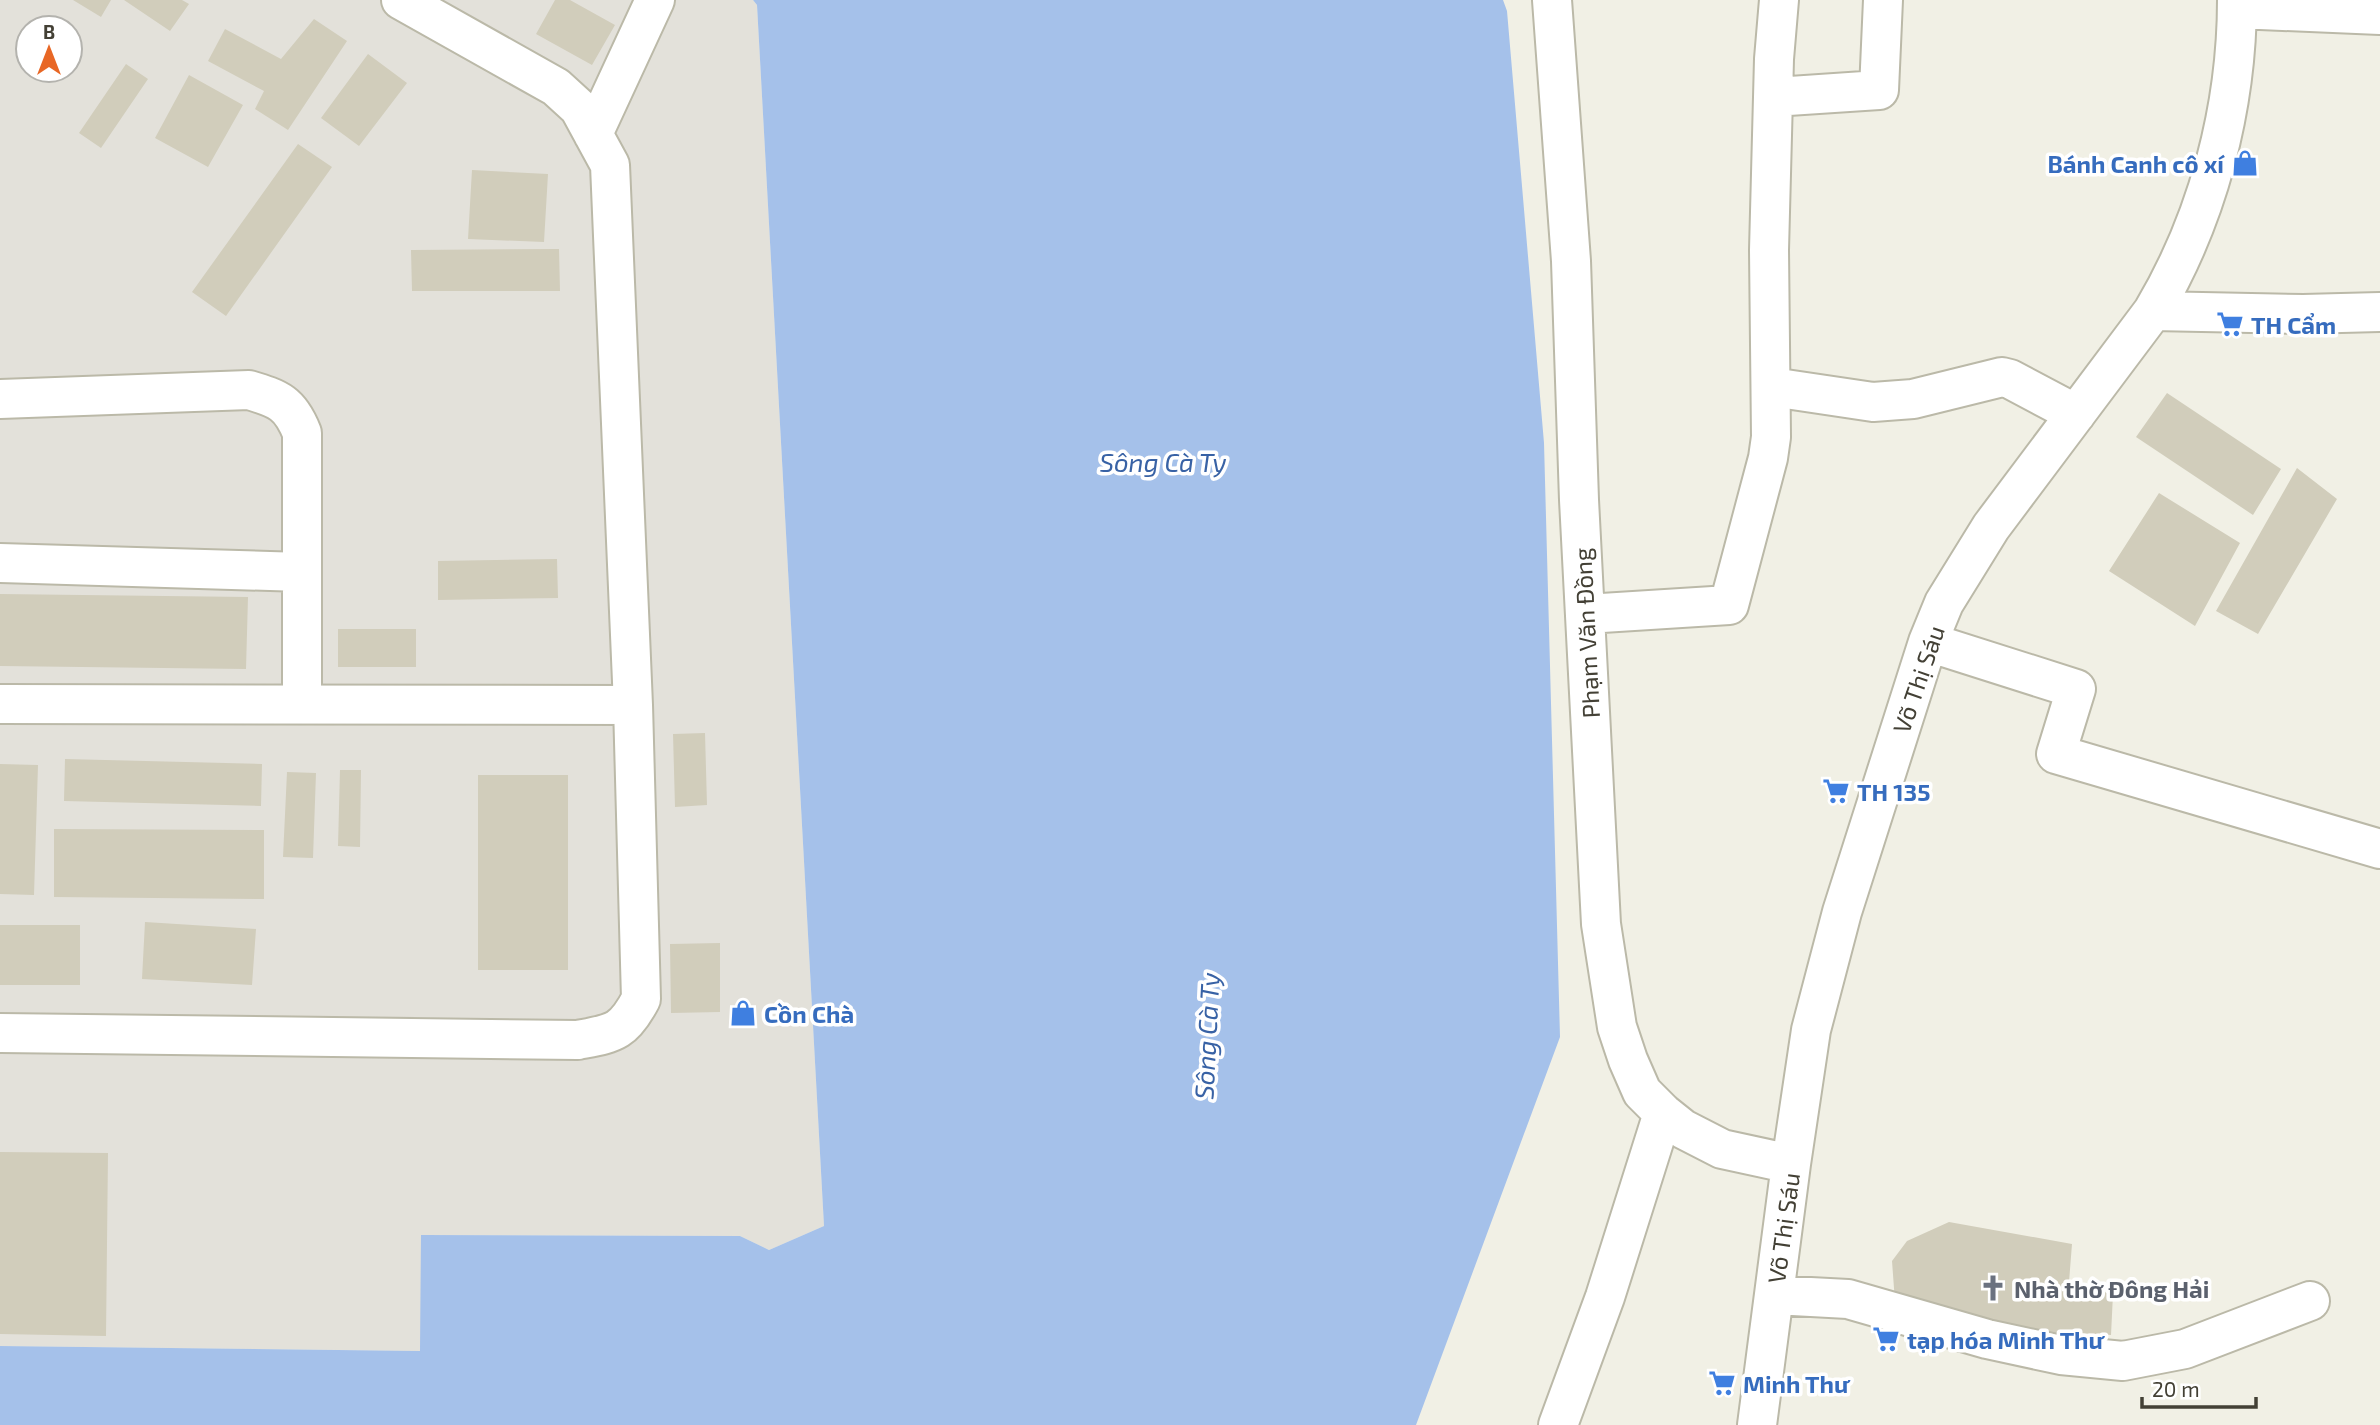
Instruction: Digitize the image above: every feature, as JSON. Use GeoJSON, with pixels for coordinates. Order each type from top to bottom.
{"type":"FeatureCollection","features":[{"type":"Feature","properties":{"kind":"street"},"geometry":{"type":"LineString","coordinates":[[0,1033],[578,1040],[611,1033],[631,1019],[641,999],[633,705],[610,165],[579,108],[556,87],[401,0]]}},
{"type":"Feature","properties":{"kind":"street"},"geometry":{"type":"LineString","coordinates":[[593,134],[655,0]]}},
{"type":"Feature","properties":{"kind":"street","name":"Phạm Văn Đồng"},"geometry":{"type":"LineString","coordinates":[[1552,0],[1571,261],[1601,924],[1617,1027],[1642,1092],[1683,1129],[1722,1149],[1791,1164]]}},
{"type":"Feature","properties":{"kind":"street"},"geometry":{"type":"LineString","coordinates":[[1586,614],[1729,606],[1768,458],[1771,437],[1769,250],[1779,0]]}},
{"type":"Feature","properties":{"kind":"street"},"geometry":{"type":"LineString","coordinates":[[1774,97],[1880,90],[1883,0]]}},
{"type":"Feature","properties":{"kind":"street"},"geometry":{"type":"LineString","coordinates":[[2237,5],[2380,15]]}},
{"type":"Feature","properties":{"kind":"street","name":"Võ Thị Sáu"},"geometry":{"type":"LineString","coordinates":[[1757,1425],[1811,1030],[1842,912],[1928,642],[1944,603],[1985,537],[2153,311],[2170,282],[2185,249],[2220,148],[2235,54],[2237,5]]}},
{"type":"Feature","properties":{"kind":"street"},"geometry":{"type":"LineString","coordinates":[[2153,311],[2303,314],[2380,312]]}},
{"type":"Feature","properties":{"kind":"street"},"geometry":{"type":"LineString","coordinates":[[1772,387],[1873,402],[1913,399],[2002,377],[2076,415]]}},
{"type":"Feature","properties":{"kind":"street"},"geometry":{"type":"LineString","coordinates":[[0,400],[249,390],[277,399],[294,413],[302,433],[302,704]]}},
{"type":"Feature","properties":{"kind":"street"},"geometry":{"type":"LineString","coordinates":[[0,564],[302,572]]}},
{"type":"Feature","properties":{"kind":"street"},"geometry":{"type":"LineString","coordinates":[[1928,642],[2076,689],[2056,754],[2380,849]]}},
{"type":"Feature","properties":{"kind":"street"},"geometry":{"type":"LineString","coordinates":[[0,704],[633,705]]}},
{"type":"Feature","properties":{"kind":"street"},"geometry":{"type":"LineString","coordinates":[[1558,1425],[1605,1297],[1663,1113]]}},
{"type":"Feature","properties":{"kind":"street"},"geometry":{"type":"LineString","coordinates":[[1774,1295],[1848,1299],[1999,1342],[2061,1355],[2123,1361],[2185,1349],[2310,1301]]}},
{"type":"Feature","properties":{"kind":"shaded area"},"geometry":{"type":"Polygon","coordinates":[[[0,0],[753,0],[757,5],[824,1226],[769,1250],[740,1236],[421,1235],[421,1351],[0,1346],[0,0]]]}},
{"type":"Feature","properties":{"kind":"water","name":"Sông Cà Ty"},"geometry":{"type":"Polygon","coordinates":[[[753,0],[1503,0],[1507,11],[1544,443],[1560,1037],[1416,1425],[0,1425],[0,1346],[420,1351],[421,1235],[740,1236],[769,1250],[824,1226],[757,5],[753,0]]]}},
{"type":"Feature","properties":{"kind":"building"},"geometry":{"type":"Polygon","coordinates":[[[73,0],[111,0],[101,17],[73,0]]]}},
{"type":"Feature","properties":{"kind":"building"},"geometry":{"type":"Polygon","coordinates":[[[124,0],[182,0],[189,4],[170,31],[124,0]]]}},
{"type":"Feature","properties":{"kind":"building"},"geometry":{"type":"Polygon","coordinates":[[[555,0],[570,0],[615,25],[592,65],[536,34],[555,0]]]}},
{"type":"Feature","properties":{"kind":"building"},"geometry":{"type":"Polygon","coordinates":[[[314,19],[347,41],[288,130],[255,109],[264,91],[208,61],[225,29],[281,59],[314,19]]]}},
{"type":"Feature","properties":{"kind":"building"},"geometry":{"type":"Polygon","coordinates":[[[368,54],[407,83],[359,146],[321,118],[368,54]]]}},
{"type":"Feature","properties":{"kind":"building"},"geometry":{"type":"Polygon","coordinates":[[[126,64],[148,79],[101,148],[79,133],[126,64]]]}},
{"type":"Feature","properties":{"kind":"building"},"geometry":{"type":"Polygon","coordinates":[[[189,75],[243,105],[208,167],[155,138],[189,75]]]}},
{"type":"Feature","properties":{"kind":"building"},"geometry":{"type":"Polygon","coordinates":[[[298,144],[332,167],[226,316],[192,292],[298,144]]]}},
{"type":"Feature","properties":{"kind":"building"},"geometry":{"type":"Polygon","coordinates":[[[472,170],[548,174],[544,242],[468,239],[472,170]]]}},
{"type":"Feature","properties":{"kind":"building"},"geometry":{"type":"Polygon","coordinates":[[[559,249],[560,291],[412,291],[411,250],[559,249]]]}},
{"type":"Feature","properties":{"kind":"building"},"geometry":{"type":"Polygon","coordinates":[[[2167,393],[2281,469],[2253,515],[2136,437],[2167,393]]]}},
{"type":"Feature","properties":{"kind":"building"},"geometry":{"type":"Polygon","coordinates":[[[2297,468],[2337,499],[2258,634],[2216,611],[2297,468]]]}},
{"type":"Feature","properties":{"kind":"building"},"geometry":{"type":"Polygon","coordinates":[[[2159,493],[2240,543],[2195,626],[2109,571],[2159,493]]]}},
{"type":"Feature","properties":{"kind":"building"},"geometry":{"type":"Polygon","coordinates":[[[557,559],[558,598],[438,600],[438,561],[557,559]]]}},
{"type":"Feature","properties":{"kind":"building"},"geometry":{"type":"Polygon","coordinates":[[[0,594],[248,597],[246,669],[0,666],[0,594]]]}},
{"type":"Feature","properties":{"kind":"building"},"geometry":{"type":"Polygon","coordinates":[[[338,629],[416,629],[416,667],[338,667],[338,629]]]}},
{"type":"Feature","properties":{"kind":"building"},"geometry":{"type":"Polygon","coordinates":[[[705,733],[707,805],[675,807],[673,734],[705,733]]]}},
{"type":"Feature","properties":{"kind":"building"},"geometry":{"type":"Polygon","coordinates":[[[65,759],[262,764],[261,806],[64,801],[65,759]]]}},
{"type":"Feature","properties":{"kind":"building"},"geometry":{"type":"Polygon","coordinates":[[[0,764],[38,765],[34,895],[0,894],[0,764]]]}},
{"type":"Feature","properties":{"kind":"building"},"geometry":{"type":"Polygon","coordinates":[[[340,770],[361,770],[360,847],[338,846],[340,770]]]}},
{"type":"Feature","properties":{"kind":"building"},"geometry":{"type":"Polygon","coordinates":[[[287,772],[316,773],[313,858],[283,857],[287,772]]]}},
{"type":"Feature","properties":{"kind":"building"},"geometry":{"type":"Polygon","coordinates":[[[478,775],[568,775],[568,970],[478,970],[478,775]]]}},
{"type":"Feature","properties":{"kind":"building"},"geometry":{"type":"Polygon","coordinates":[[[54,829],[264,830],[264,899],[54,897],[54,829]]]}},
{"type":"Feature","properties":{"kind":"building"},"geometry":{"type":"Polygon","coordinates":[[[145,922],[256,929],[252,985],[142,979],[145,922]]]}},
{"type":"Feature","properties":{"kind":"building"},"geometry":{"type":"Polygon","coordinates":[[[0,925],[80,925],[80,985],[0,985],[0,925]]]}},
{"type":"Feature","properties":{"kind":"building"},"geometry":{"type":"Polygon","coordinates":[[[720,943],[720,1012],[671,1013],[670,944],[720,943]]]}},
{"type":"Feature","properties":{"kind":"building"},"geometry":{"type":"Polygon","coordinates":[[[0,1152],[108,1153],[106,1336],[0,1334],[0,1152]]]}},
{"type":"Feature","properties":{"kind":"building","name":"Nhà thờ Đông Hải"},"geometry":{"type":"Polygon","coordinates":[[[1949,1222],[2072,1244],[2069,1282],[2113,1294],[2111,1335],[2063,1332],[2058,1361],[1897,1329],[1892,1261],[1907,1241],[1949,1222]]]}},
{"type":"Feature","properties":{"kind":"place","name":"Bánh Canh cô xí"},"geometry":{"type":"Point","coordinates":[2245,163]}},
{"type":"Feature","properties":{"kind":"place","name":"TH Cẩm"},"geometry":{"type":"Point","coordinates":[2230,324]}},
{"type":"Feature","properties":{"kind":"place","name":"TH 135"},"geometry":{"type":"Point","coordinates":[1836,791]}},
{"type":"Feature","properties":{"kind":"place","name":"Cồn Chà"},"geometry":{"type":"Point","coordinates":[743,1013]}},
{"type":"Feature","properties":{"kind":"place","name":"Nhà thờ Đông Hải"},"geometry":{"type":"Point","coordinates":[1993,1288]}},
{"type":"Feature","properties":{"kind":"place","name":"tạp hóa Minh Thư"},"geometry":{"type":"Point","coordinates":[1886,1339]}},
{"type":"Feature","properties":{"kind":"place","name":"Minh Thư"},"geometry":{"type":"Point","coordinates":[1722,1383]}}]}
